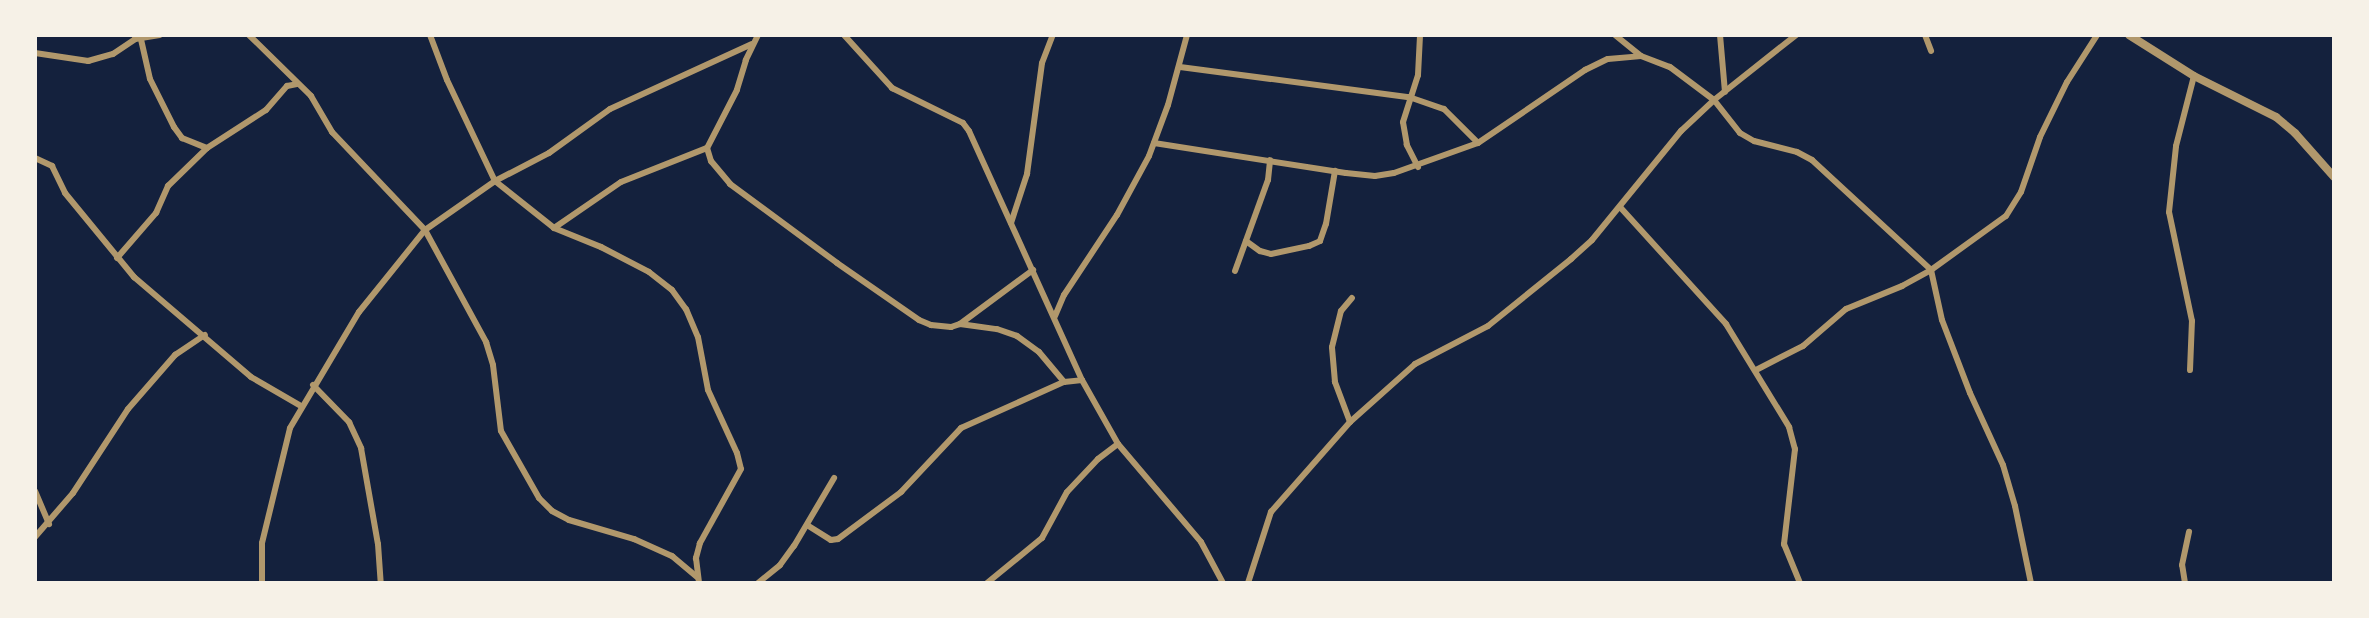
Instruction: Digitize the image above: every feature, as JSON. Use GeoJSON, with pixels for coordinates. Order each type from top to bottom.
{"type":"FeatureCollection","features":[{"type":"Feature","properties":{"kind":"street"},"geometry":{"type":"LineString","coordinates":[[35,53],[88,61],[113,54],[135,39],[160,35]]}},
{"type":"Feature","properties":{"kind":"street"},"geometry":{"type":"LineString","coordinates":[[249,35],[316,103],[339,140],[425,230],[486,342],[493,366],[501,431],[539,498],[552,512],[569,520],[634,539],[672,556],[698,580]]}},
{"type":"Feature","properties":{"kind":"street"},"geometry":{"type":"LineString","coordinates":[[430,35],[447,80],[495,181],[554,228],[601,247],[649,272],[680,299],[696,330],[708,390],[737,453],[741,469],[701,542],[696,558],[698,580]]}},
{"type":"Feature","properties":{"kind":"street"},"geometry":{"type":"LineString","coordinates":[[554,228],[621,182],[707,148],[737,90],[752,44],[758,35]]}},
{"type":"Feature","properties":{"kind":"street"},"geometry":{"type":"LineString","coordinates":[[844,35],[892,88],[963,123],[981,151],[1082,380],[1118,444],[1201,542],[1223,583]]}},
{"type":"Feature","properties":{"kind":"street"},"geometry":{"type":"LineString","coordinates":[[1011,223],[1027,174],[1042,64],[1053,35]]}},
{"type":"Feature","properties":{"kind":"street"},"geometry":{"type":"LineString","coordinates":[[1055,316],[1064,295],[1123,205],[1154,143],[1180,67],[1187,35]]}},
{"type":"Feature","properties":{"kind":"street"},"geometry":{"type":"LineString","coordinates":[[1418,167],[1404,133],[1409,97],[1418,75],[1420,35]]}},
{"type":"Feature","properties":{"kind":"street"},"geometry":{"type":"LineString","coordinates":[[1615,35],[1642,56],[1670,67],[1713,100],[1740,133],[1754,141],[1797,152],[1812,160],[1931,270],[1939,313],[1970,393],[2003,465],[2015,506],[2031,583]]}},
{"type":"Feature","properties":{"kind":"street"},"geometry":{"type":"LineString","coordinates":[[1720,35],[1725,92]]}},
{"type":"Feature","properties":{"kind":"street"},"geometry":{"type":"LineString","coordinates":[[1248,583],[1271,512],[1350,422],[1415,364],[1488,326],[1592,240],[1656,158],[1713,100],[1796,35]]}},
{"type":"Feature","properties":{"kind":"street"},"geometry":{"type":"LineString","coordinates":[[1925,35],[1931,51]]}},
{"type":"Feature","properties":{"kind":"street"},"geometry":{"type":"LineString","coordinates":[[1756,370],[1802,346],[1846,309],[1902,286],[1994,228],[2014,206],[2040,137],[2067,82],[2097,35]]}},
{"type":"Feature","properties":{"kind":"street"},"geometry":{"type":"LineString","coordinates":[[2130,35],[2194,76],[2276,117],[2295,133],[2334,177]]}},
{"type":"Feature","properties":{"kind":"street"},"geometry":{"type":"LineString","coordinates":[[141,38],[150,79],[174,127],[183,138],[207,148]]}},
{"type":"Feature","properties":{"kind":"street"},"geometry":{"type":"LineString","coordinates":[[262,583],[262,543],[282,452],[301,405],[359,312],[425,230],[495,181],[549,153],[610,109],[752,44]]}},
{"type":"Feature","properties":{"kind":"street"},"geometry":{"type":"LineString","coordinates":[[1154,143],[1375,176],[1418,167],[1478,143],[1584,70],[1608,59],[1642,56]]}},
{"type":"Feature","properties":{"kind":"street"},"geometry":{"type":"LineString","coordinates":[[1180,67],[1409,97],[1444,109],[1478,143]]}},
{"type":"Feature","properties":{"kind":"street"},"geometry":{"type":"LineString","coordinates":[[2190,370],[2192,321],[2169,212],[2176,146],[2194,76]]}},
{"type":"Feature","properties":{"kind":"street"},"geometry":{"type":"LineString","coordinates":[[117,258],[156,213],[168,186],[207,148],[266,110],[287,86],[297,84]]}},
{"type":"Feature","properties":{"kind":"street"},"geometry":{"type":"LineString","coordinates":[[707,148],[711,161],[730,184],[919,320],[939,326],[960,324],[997,329],[1017,336],[1038,352],[1064,382]]}},
{"type":"Feature","properties":{"kind":"street"},"geometry":{"type":"LineString","coordinates":[[35,158],[52,166],[65,193],[134,277],[251,377],[301,405]]}},
{"type":"Feature","properties":{"kind":"street"},"geometry":{"type":"LineString","coordinates":[[1235,271],[1268,180],[1270,160]]}},
{"type":"Feature","properties":{"kind":"street"},"geometry":{"type":"LineString","coordinates":[[1246,241],[1270,254],[1309,247],[1320,241],[1326,224],[1335,171]]}},
{"type":"Feature","properties":{"kind":"street"},"geometry":{"type":"LineString","coordinates":[[1620,207],[1726,324],[1756,370],[1794,439],[1784,544],[1800,583]]}},
{"type":"Feature","properties":{"kind":"street"},"geometry":{"type":"LineString","coordinates":[[960,324],[1033,270]]}},
{"type":"Feature","properties":{"kind":"street"},"geometry":{"type":"LineString","coordinates":[[1350,422],[1335,382],[1332,347],[1341,311],[1352,298]]}},
{"type":"Feature","properties":{"kind":"street"},"geometry":{"type":"LineString","coordinates":[[35,537],[49,524],[128,409],[175,355],[205,335]]}},
{"type":"Feature","properties":{"kind":"street"},"geometry":{"type":"LineString","coordinates":[[807,525],[831,541],[838,539],[901,492],[961,428],[1064,382],[1082,380]]}},
{"type":"Feature","properties":{"kind":"street"},"geometry":{"type":"LineString","coordinates":[[313,384],[349,422],[361,448],[378,544],[381,583]]}},
{"type":"Feature","properties":{"kind":"street"},"geometry":{"type":"LineString","coordinates":[[987,583],[1042,538],[1067,492],[1098,459],[1118,444]]}},
{"type":"Feature","properties":{"kind":"street"},"geometry":{"type":"LineString","coordinates":[[758,583],[779,565],[807,525],[834,478]]}},
{"type":"Feature","properties":{"kind":"street"},"geometry":{"type":"LineString","coordinates":[[35,491],[49,524]]}},
{"type":"Feature","properties":{"kind":"street"},"geometry":{"type":"LineString","coordinates":[[2185,583],[2182,565],[2189,532]]}}]}
